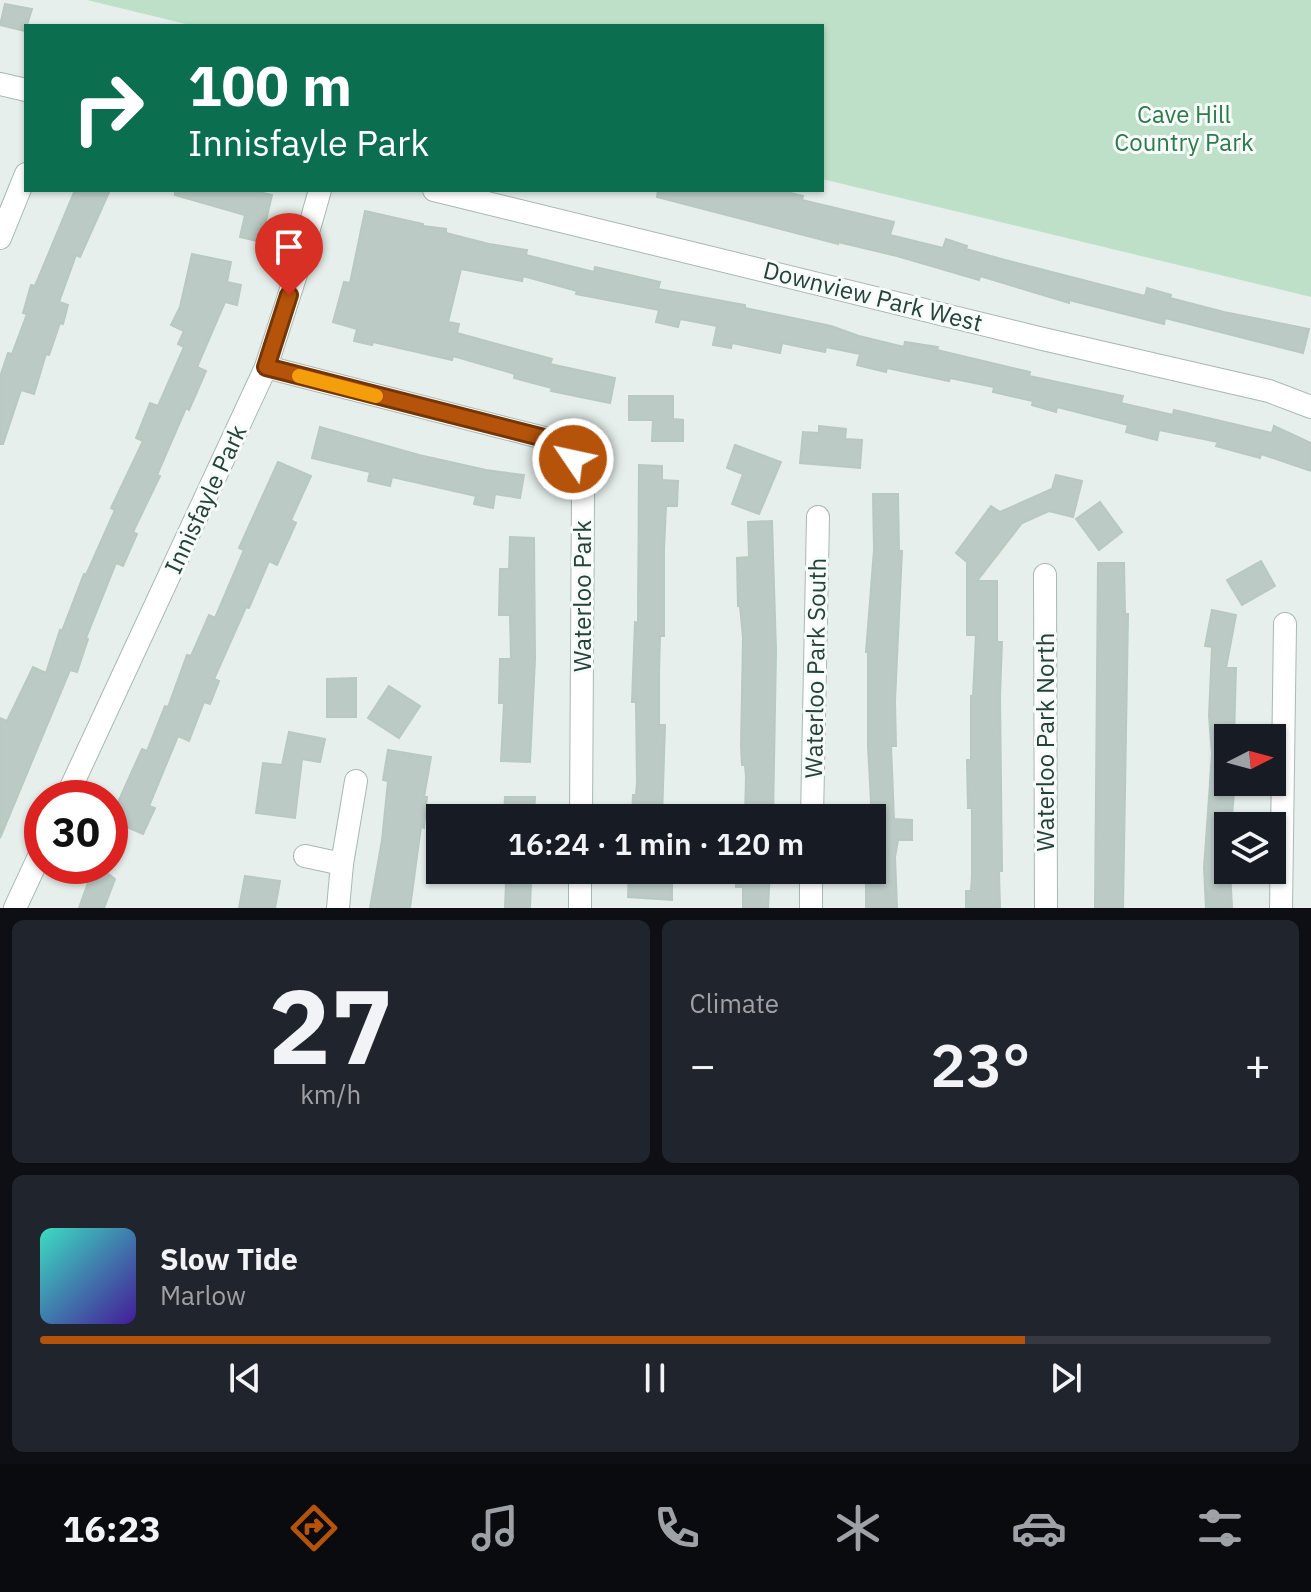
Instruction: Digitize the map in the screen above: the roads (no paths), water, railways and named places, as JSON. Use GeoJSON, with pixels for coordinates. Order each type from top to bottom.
{"type":"FeatureCollection","features":[{"type":"Feature","properties":{"kind":"street"},"geometry":{"type":"LineString","coordinates":[[0,84],[24,90]]}},
{"type":"Feature","properties":{"kind":"street"},"geometry":{"type":"LineString","coordinates":[[0,238],[24,179]]}},
{"type":"Feature","properties":{"kind":"street","name":"Innisfayle Park"},"geometry":{"type":"LineString","coordinates":[[74,780],[266,367],[319,192]]}},
{"type":"Feature","properties":{"kind":"street","name":"Downview Park West"},"geometry":{"type":"LineString","coordinates":[[442,192],[1269,391],[1311,407]]}},
{"type":"Feature","properties":{"kind":"street","name":"Waterloo Park"},"geometry":{"type":"LineString","coordinates":[[266,367],[552,440],[573,459],[583,494],[581,804]]}},
{"type":"Feature","properties":{"kind":"street","name":"Waterloo Park South"},"geometry":{"type":"LineString","coordinates":[[812,804],[818,517]]}},
{"type":"Feature","properties":{"kind":"street","name":"Waterloo Park North"},"geometry":{"type":"LineString","coordinates":[[1045,575],[1046,908]]}},
{"type":"Feature","properties":{"kind":"street"},"geometry":{"type":"LineString","coordinates":[[1281,908],[1285,624]]}},
{"type":"Feature","properties":{"kind":"street"},"geometry":{"type":"LineString","coordinates":[[338,908],[356,781]]}},
{"type":"Feature","properties":{"kind":"street"},"geometry":{"type":"LineString","coordinates":[[305,856],[342,864]]}},
{"type":"Feature","properties":{"kind":"street"},"geometry":{"type":"LineString","coordinates":[[15,908],[26,884]]}},
{"type":"Feature","properties":{"kind":"street"},"geometry":{"type":"LineString","coordinates":[[580,884],[580,908]]}},
{"type":"Feature","properties":{"kind":"street"},"geometry":{"type":"LineString","coordinates":[[811,884],[811,908]]}},
{"type":"Feature","properties":{"kind":"park label","name":"Cave Hill Country Park"},"geometry":{"type":"Point","coordinates":[1184,128]}}]}
